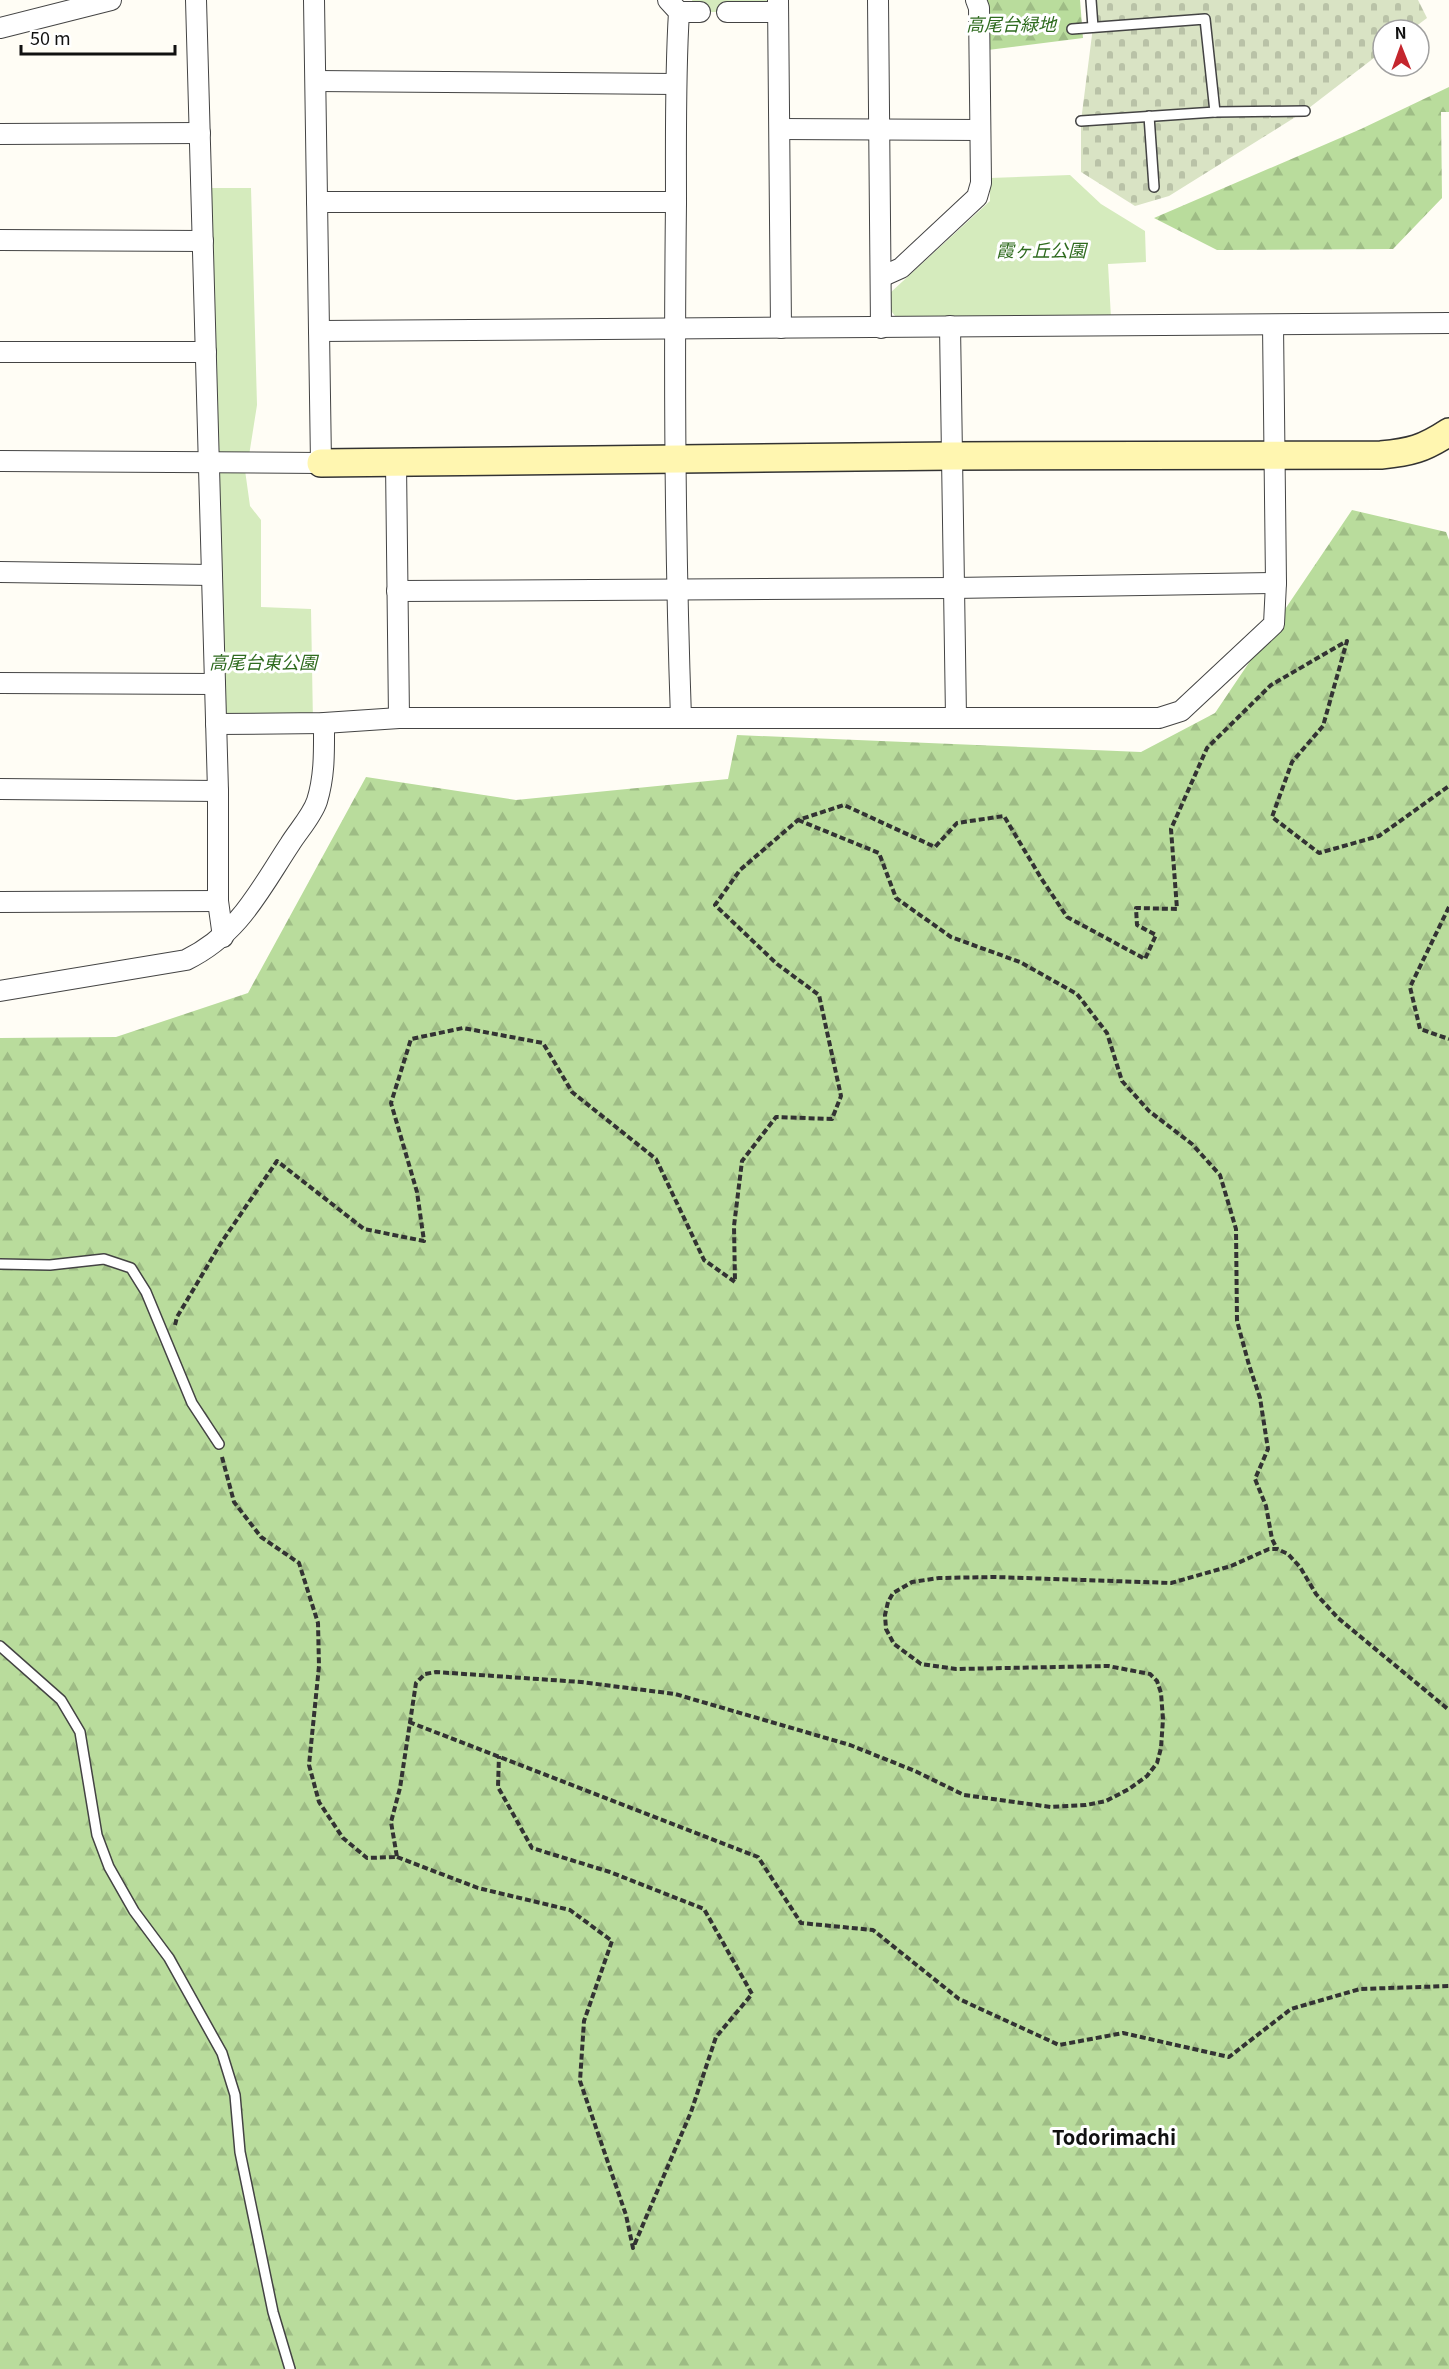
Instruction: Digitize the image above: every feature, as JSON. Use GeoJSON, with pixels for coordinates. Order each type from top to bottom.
{"type":"FeatureCollection","features":[{"type":"Feature","properties":{"kind":"street"},"geometry":{"type":"LineString","coordinates":[[0,28],[111,0]]}},
{"type":"Feature","properties":{"kind":"street"},"geometry":{"type":"LineString","coordinates":[[196,0],[218,791],[218,901],[223,937]]}},
{"type":"Feature","properties":{"kind":"street"},"geometry":{"type":"LineString","coordinates":[[314,0],[321,463]]}},
{"type":"Feature","properties":{"kind":"street"},"geometry":{"type":"LineString","coordinates":[[878,0],[881,328]]}},
{"type":"Feature","properties":{"kind":"street"},"geometry":{"type":"LineString","coordinates":[[880,277],[901,268],[976,197],[981,183],[979,8],[976,0]]}},
{"type":"Feature","properties":{"kind":"street"},"geometry":{"type":"LineString","coordinates":[[681,718],[675,459],[674,6],[700,12]]}},
{"type":"Feature","properties":{"kind":"street"},"geometry":{"type":"LineString","coordinates":[[727,12],[778,6],[781,328]]}},
{"type":"Feature","properties":{"kind":"street"},"geometry":{"type":"LineString","coordinates":[[315,81],[675,84]]}},
{"type":"Feature","properties":{"kind":"street"},"geometry":{"type":"LineString","coordinates":[[780,129],[980,130]]}},
{"type":"Feature","properties":{"kind":"street"},"geometry":{"type":"LineString","coordinates":[[0,134],[200,133]]}},
{"type":"Feature","properties":{"kind":"street"},"geometry":{"type":"LineString","coordinates":[[317,202],[676,202]]}},
{"type":"Feature","properties":{"kind":"street"},"geometry":{"type":"LineString","coordinates":[[0,240],[203,242]]}},
{"type":"Feature","properties":{"kind":"street"},"geometry":{"type":"LineString","coordinates":[[319,331],[1449,323]]}},
{"type":"Feature","properties":{"kind":"street"},"geometry":{"type":"LineString","coordinates":[[216,724],[324,723],[399,718],[1159,718],[1180,711],[1274,624],[1276,583],[1273,325]]}},
{"type":"Feature","properties":{"kind":"street"},"geometry":{"type":"LineString","coordinates":[[950,326],[956,717]]}},
{"type":"Feature","properties":{"kind":"street"},"geometry":{"type":"LineString","coordinates":[[0,352],[206,352]]}},
{"type":"Feature","properties":{"kind":"street"},"geometry":{"type":"LineString","coordinates":[[0,461],[396,463],[952,456],[1381,455],[1409,452],[1428,446],[1449,432]]}},
{"type":"Feature","properties":{"kind":"street"},"geometry":{"type":"LineString","coordinates":[[396,463],[399,718]]}},
{"type":"Feature","properties":{"kind":"street"},"geometry":{"type":"LineString","coordinates":[[0,572],[212,575]]}},
{"type":"Feature","properties":{"kind":"street"},"geometry":{"type":"LineString","coordinates":[[397,591],[953,588],[1276,583]]}},
{"type":"Feature","properties":{"kind":"street"},"geometry":{"type":"LineString","coordinates":[[0,682],[215,684]]}},
{"type":"Feature","properties":{"kind":"street"},"geometry":{"type":"LineString","coordinates":[[0,991],[186,960],[223,937],[247,910],[316,804],[324,774],[324,723]]}},
{"type":"Feature","properties":{"kind":"street"},"geometry":{"type":"LineString","coordinates":[[0,789],[218,791]]}},
{"type":"Feature","properties":{"kind":"street"},"geometry":{"type":"LineString","coordinates":[[0,902],[218,901]]}},
{"type":"Feature","properties":{"kind":"lane"},"geometry":{"type":"LineString","coordinates":[[1091,0],[1093,27]]}},
{"type":"Feature","properties":{"kind":"lane"},"geometry":{"type":"LineString","coordinates":[[1072,29],[1205,19],[1215,112]]}},
{"type":"Feature","properties":{"kind":"lane"},"geometry":{"type":"LineString","coordinates":[[1081,121],[1215,112],[1305,111]]}},
{"type":"Feature","properties":{"kind":"lane"},"geometry":{"type":"LineString","coordinates":[[1149,116],[1154,187]]}},
{"type":"Feature","properties":{"kind":"lane"},"geometry":{"type":"LineString","coordinates":[[0,1264],[50,1265],[104,1259],[131,1268],[146,1292],[192,1403],[219,1444]]}},
{"type":"Feature","properties":{"kind":"lane"},"geometry":{"type":"LineString","coordinates":[[0,1646],[61,1700],[80,1732],[98,1835],[109,1867],[134,1911],[170,1958],[222,2053],[235,2095],[240,2152],[273,2312],[290,2369]]}},
{"type":"Feature","properties":{"kind":"path"},"geometry":{"type":"LineString","coordinates":[[170,1353],[177,1317],[221,1244],[277,1161],[364,1229],[424,1241],[417,1192],[392,1103],[411,1039],[463,1028],[543,1043],[572,1092],[656,1159],[704,1260],[735,1282],[734,1226],[742,1161],[776,1117],[831,1119],[842,1096],[819,995],[777,964],[715,905],[740,870],[798,820],[844,805],[935,847],[957,823],[1004,816],[1067,917],[1145,959],[1156,935],[1137,925],[1136,908],[1177,909],[1171,829],[1207,748],[1271,685],[1347,641],[1323,726],[1292,762],[1272,817],[1319,853],[1379,836],[1449,786]]}},
{"type":"Feature","properties":{"kind":"path"},"geometry":{"type":"LineString","coordinates":[[798,820],[879,853],[896,898],[951,938],[1020,962],[1077,994],[1107,1033],[1122,1081],[1149,1111],[1192,1144],[1220,1176],[1236,1229],[1238,1321],[1260,1398],[1268,1449],[1255,1479],[1266,1506],[1272,1539],[1277,1549]]}},
{"type":"Feature","properties":{"kind":"path"},"geometry":{"type":"LineString","coordinates":[[1449,907],[1410,987],[1420,1029],[1449,1039]]}},
{"type":"Feature","properties":{"kind":"path"},"geometry":{"type":"LineString","coordinates":[[219,1444],[234,1502],[261,1537],[299,1563],[318,1623],[319,1666],[309,1765],[320,1802],[343,1838],[367,1858],[397,1857],[478,1888],[570,1910],[612,1941],[584,2021],[580,2081],[626,2215],[633,2248],[691,2112],[716,2037],[752,1994],[704,1909],[610,1872],[532,1848],[498,1787],[499,1756]]}},
{"type":"Feature","properties":{"kind":"path"},"geometry":{"type":"LineString","coordinates":[[397,1857],[391,1822],[400,1788],[416,1683],[425,1674],[436,1672],[581,1682],[663,1692],[850,1745],[915,1771],[964,1795],[1051,1807],[1086,1805],[1106,1801],[1130,1790],[1147,1776],[1157,1763],[1161,1748],[1163,1719],[1161,1693],[1157,1681],[1150,1674],[1108,1666],[956,1669],[921,1664],[894,1644],[886,1629],[886,1609],[893,1593],[912,1582],[939,1578],[995,1577],[1171,1583],[1231,1566],[1269,1549],[1277,1549],[1288,1554],[1300,1567],[1316,1594],[1338,1618],[1449,1710]]}},
{"type":"Feature","properties":{"kind":"path"},"geometry":{"type":"LineString","coordinates":[[409,1722],[758,1857],[801,1923],[873,1930],[959,1999],[1059,2045],[1122,2033],[1229,2057],[1291,2009],[1360,1989],[1449,1986]]}},
{"type":"Feature","properties":{"kind":"green space"},"geometry":{"type":"Polygon","coordinates":[[[692,0],[778,0],[778,12],[696,12],[692,0]]]}},
{"type":"Feature","properties":{"kind":"green space","name":"高尾台緑地"},"geometry":{"type":"Polygon","coordinates":[[[985,0],[1080,0],[1083,38],[988,50],[985,0]]]}},
{"type":"Feature","properties":{"kind":"green space"},"geometry":{"type":"Polygon","coordinates":[[[1091,0],[1418,0],[1427,18],[1371,18],[1371,60],[1305,111],[1169,196],[1135,206],[1081,172],[1081,121],[1093,27],[1091,0]]]}},
{"type":"Feature","properties":{"kind":"green space"},"geometry":{"type":"Polygon","coordinates":[[[1449,87],[1449,112],[1441,112],[1442,198],[1393,249],[1217,250],[1154,218],[1361,129],[1449,87]]]}},
{"type":"Feature","properties":{"kind":"green space","name":"霞ヶ丘公園"},"geometry":{"type":"Polygon","coordinates":[[[1070,175],[1101,204],[1145,231],[1146,262],[1108,264],[1111,318],[898,320],[889,308],[890,293],[990,201],[990,178],[1070,175]]]}},
{"type":"Feature","properties":{"kind":"green space","name":"高尾台東公園"},"geometry":{"type":"Polygon","coordinates":[[[202,188],[251,188],[257,405],[248,462],[244,463],[250,506],[261,520],[261,607],[311,609],[313,723],[216,724],[202,188]]]}},
{"type":"Feature","properties":{"kind":"green space"},"geometry":{"type":"Polygon","coordinates":[[[1352,510],[1446,532],[1449,540],[1449,2369],[0,2369],[0,1038],[116,1037],[248,993],[366,777],[516,800],[728,779],[737,735],[1141,752],[1215,713],[1352,510]]]}},
{"type":"Feature","properties":{"kind":"district","name":"Todorimachi"},"geometry":{"type":"Point","coordinates":[1114,2136]}}]}
